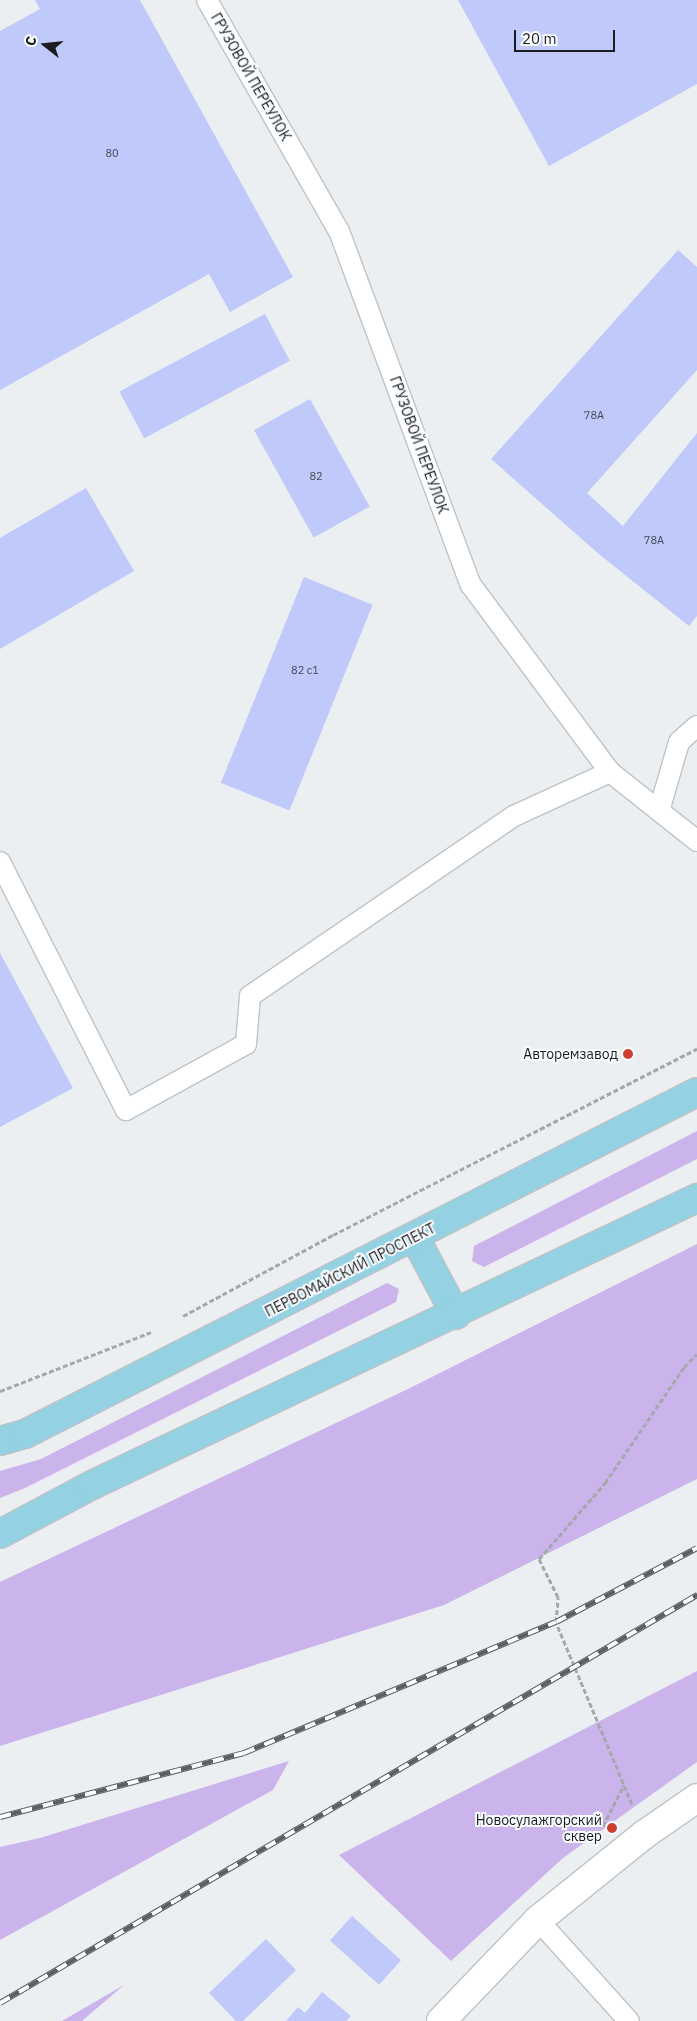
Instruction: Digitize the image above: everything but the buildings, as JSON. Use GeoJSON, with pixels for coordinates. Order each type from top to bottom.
{"type":"FeatureCollection","features":[{"type":"Feature","properties":{"kind":"main road","name":"ПЕРВОМАЙСКИЙ ПРОСПЕКТ"},"geometry":{"type":"LineString","coordinates":[[0,1441],[25,1434],[415,1238],[697,1092]]}},
{"type":"Feature","properties":{"kind":"main road"},"geometry":{"type":"LineString","coordinates":[[0,1534],[92,1485],[456,1315],[697,1198]]}},
{"type":"Feature","properties":{"kind":"main road"},"geometry":{"type":"LineString","coordinates":[[415,1238],[456,1315]]}},
{"type":"Feature","properties":{"kind":"main road"},"geometry":{"type":"LineString","coordinates":[[441,2021],[538,1920],[645,1834],[697,1798]]}},
{"type":"Feature","properties":{"kind":"lane","name":"ГРУЗОВОЙ ПЕРЕУЛОК"},"geometry":{"type":"LineString","coordinates":[[207,0],[339,231],[471,585],[610,772],[697,841]]}},
{"type":"Feature","properties":{"kind":"lane"},"geometry":{"type":"LineString","coordinates":[[659,811],[678,742],[697,726]]}},
{"type":"Feature","properties":{"kind":"lane"},"geometry":{"type":"LineString","coordinates":[[0,862],[126,1110],[246,1044],[250,996],[514,816],[610,772]]}},
{"type":"Feature","properties":{"kind":"lane"},"geometry":{"type":"LineString","coordinates":[[538,1920],[629,2021]]}},
{"type":"Feature","properties":{"kind":"path"},"geometry":{"type":"LineString","coordinates":[[181,1317],[333,1235],[697,1049]]}},
{"type":"Feature","properties":{"kind":"path"},"geometry":{"type":"LineString","coordinates":[[0,1391],[156,1330]]}},
{"type":"Feature","properties":{"kind":"path"},"geometry":{"type":"LineString","coordinates":[[645,1834],[556,1622],[558,1597],[539,1559],[605,1482],[684,1367],[697,1354]]}},
{"type":"Feature","properties":{"kind":"shaded area"},"geometry":{"type":"Polygon","coordinates":[[[697,1131],[697,1159],[484,1267],[472,1261],[474,1246],[697,1131]]]}},
{"type":"Feature","properties":{"kind":"shaded area"},"geometry":{"type":"Polygon","coordinates":[[[697,1244],[697,1479],[444,1605],[0,1746],[0,1582],[408,1389],[697,1244]]]}},
{"type":"Feature","properties":{"kind":"shaded area"},"geometry":{"type":"Polygon","coordinates":[[[387,1283],[399,1289],[396,1302],[25,1488],[0,1498],[0,1471],[41,1459],[387,1283]]]}},
{"type":"Feature","properties":{"kind":"shaded area"},"geometry":{"type":"Polygon","coordinates":[[[697,1671],[697,1762],[563,1858],[451,1961],[339,1855],[697,1671]]]}},
{"type":"Feature","properties":{"kind":"shaded area"},"geometry":{"type":"Polygon","coordinates":[[[289,1761],[273,1790],[0,1940],[0,1847],[40,1838],[289,1761]]]}},
{"type":"Feature","properties":{"kind":"shaded area"},"geometry":{"type":"Polygon","coordinates":[[[124,1985],[82,2021],[62,2021],[124,1985]]]}},
{"type":"Feature","properties":{"kind":"railway"},"geometry":{"type":"LineString","coordinates":[[0,1817],[244,1753],[556,1622],[697,1548]]}},
{"type":"Feature","properties":{"kind":"railway"},"geometry":{"type":"LineString","coordinates":[[0,2003],[697,1595]]}},
{"type":"Feature","properties":{"kind":"place","name":"Авторемзавод"},"geometry":{"type":"Point","coordinates":[628,1054]}},
{"type":"Feature","properties":{"kind":"place","name":"Новосулажгорский сквер"},"geometry":{"type":"Point","coordinates":[612,1828]}}]}
